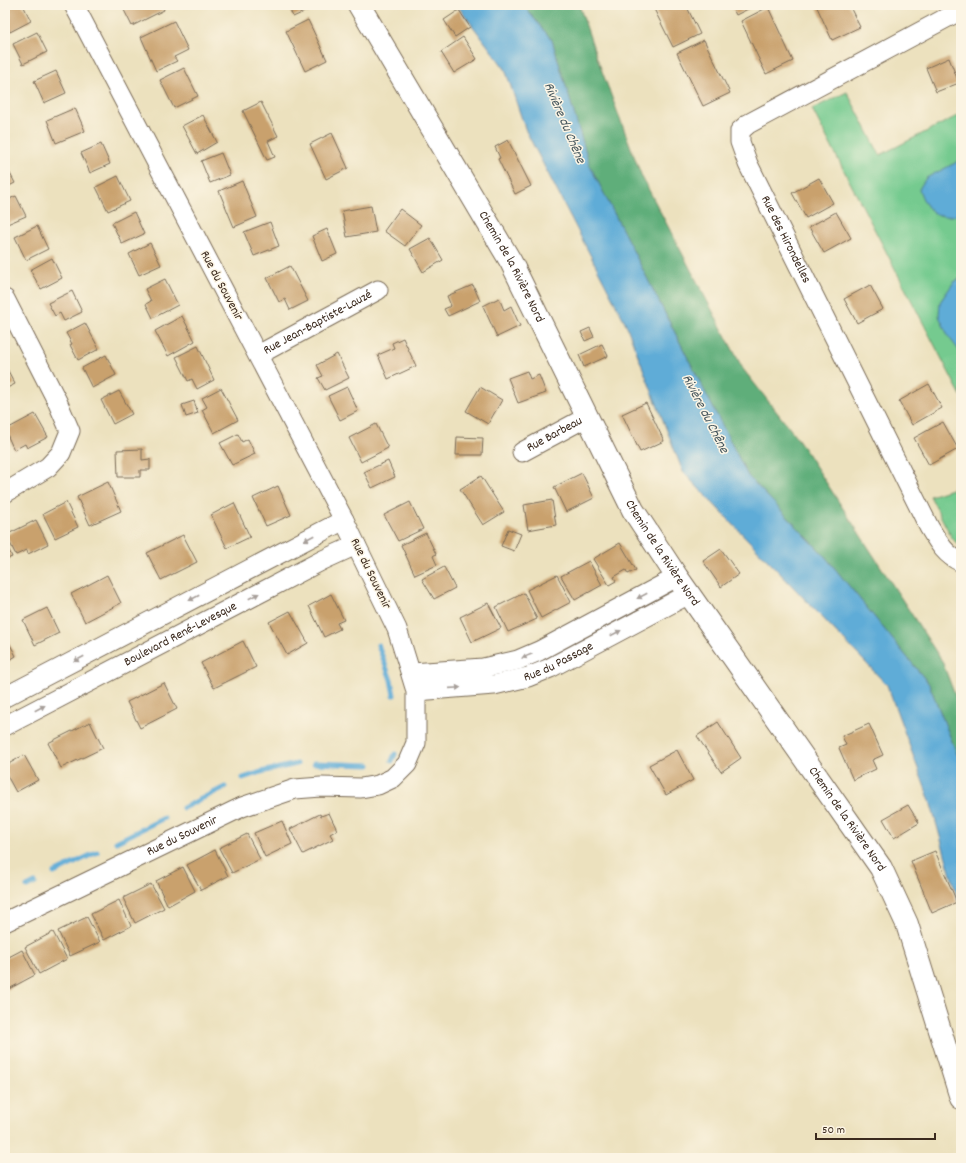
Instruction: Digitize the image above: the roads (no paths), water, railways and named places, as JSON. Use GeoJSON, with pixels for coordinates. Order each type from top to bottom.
{"type":"FeatureCollection","features":[{"type":"Feature","properties":{"kind":"street","name":"Rue du Souvenir"},"geometry":{"type":"LineString","coordinates":[[5,922],[242,807],[295,789],[321,787],[361,788],[378,785],[392,778],[407,764],[416,743],[414,682],[397,629],[344,520],[74,5]]}},
{"type":"Feature","properties":{"kind":"street","name":"Chemin de la Rivière Nord"},"geometry":{"type":"LineString","coordinates":[[359,5],[511,262],[633,510],[683,586],[881,868],[907,924],[961,1098]]}},
{"type":"Feature","properties":{"kind":"street","name":"Rue des Hirondelles"},"geometry":{"type":"LineString","coordinates":[[961,10],[748,124],[740,131],[740,142],[748,164],[930,527],[944,551],[954,559],[961,562]]}},
{"type":"Feature","properties":{"kind":"street","name":"Rue Jean-Baptiste-Lauzé"},"geometry":{"type":"LineString","coordinates":[[258,355],[378,290]]}},
{"type":"Feature","properties":{"kind":"street"},"geometry":{"type":"LineString","coordinates":[[5,299],[57,401],[70,431],[62,453],[48,467],[5,493]]}},
{"type":"Feature","properties":{"kind":"street","name":"Rue Barbeau"},"geometry":{"type":"LineString","coordinates":[[522,452],[587,417]]}},
{"type":"Feature","properties":{"kind":"street","name":"Boulevard René-Levesque"},"geometry":{"type":"LineString","coordinates":[[5,697],[344,520]]}},
{"type":"Feature","properties":{"kind":"street","name":"Boulevard René-Levesque"},"geometry":{"type":"LineString","coordinates":[[5,726],[317,563],[356,545]]}},
{"type":"Feature","properties":{"kind":"street","name":"Rue du Passage"},"geometry":{"type":"LineString","coordinates":[[414,682],[494,685],[528,677],[550,668],[683,586]]}},
{"type":"Feature","properties":{"kind":"water","name":"Rivière du Chêne"},"geometry":{"type":"Polygon","coordinates":[[[457,5],[523,5],[552,40],[590,166],[748,476],[823,554],[929,684],[961,764],[961,911],[930,801],[887,685],[683,472],[625,322],[526,131],[505,69],[457,5]]]}},
{"type":"Feature","properties":{"kind":"water"},"geometry":{"type":"Polygon","coordinates":[[[961,160],[961,214],[953,216],[939,215],[925,203],[919,189],[926,178],[961,160]]]}},
{"type":"Feature","properties":{"kind":"water"},"geometry":{"type":"Polygon","coordinates":[[[961,278],[961,353],[948,336],[939,316],[940,302],[954,282],[961,278]]]}},
{"type":"Feature","properties":{"kind":"waterway"},"geometry":{"type":"LineString","coordinates":[[378,645],[391,680],[394,695]]}},
{"type":"Feature","properties":{"kind":"waterway"},"geometry":{"type":"LineString","coordinates":[[392,761],[395,754]]}},
{"type":"Feature","properties":{"kind":"waterway"},"geometry":{"type":"LineString","coordinates":[[314,763],[369,765]]}},
{"type":"Feature","properties":{"kind":"waterway"},"geometry":{"type":"LineString","coordinates":[[243,778],[261,772],[297,764]]}},
{"type":"Feature","properties":{"kind":"waterway"},"geometry":{"type":"LineString","coordinates":[[183,808],[225,787]]}},
{"type":"Feature","properties":{"kind":"waterway"},"geometry":{"type":"LineString","coordinates":[[116,842],[164,818]]}},
{"type":"Feature","properties":{"kind":"waterway"},"geometry":{"type":"LineString","coordinates":[[54,873],[97,852]]}},
{"type":"Feature","properties":{"kind":"waterway"},"geometry":{"type":"LineString","coordinates":[[27,887],[35,883]]}}]}
